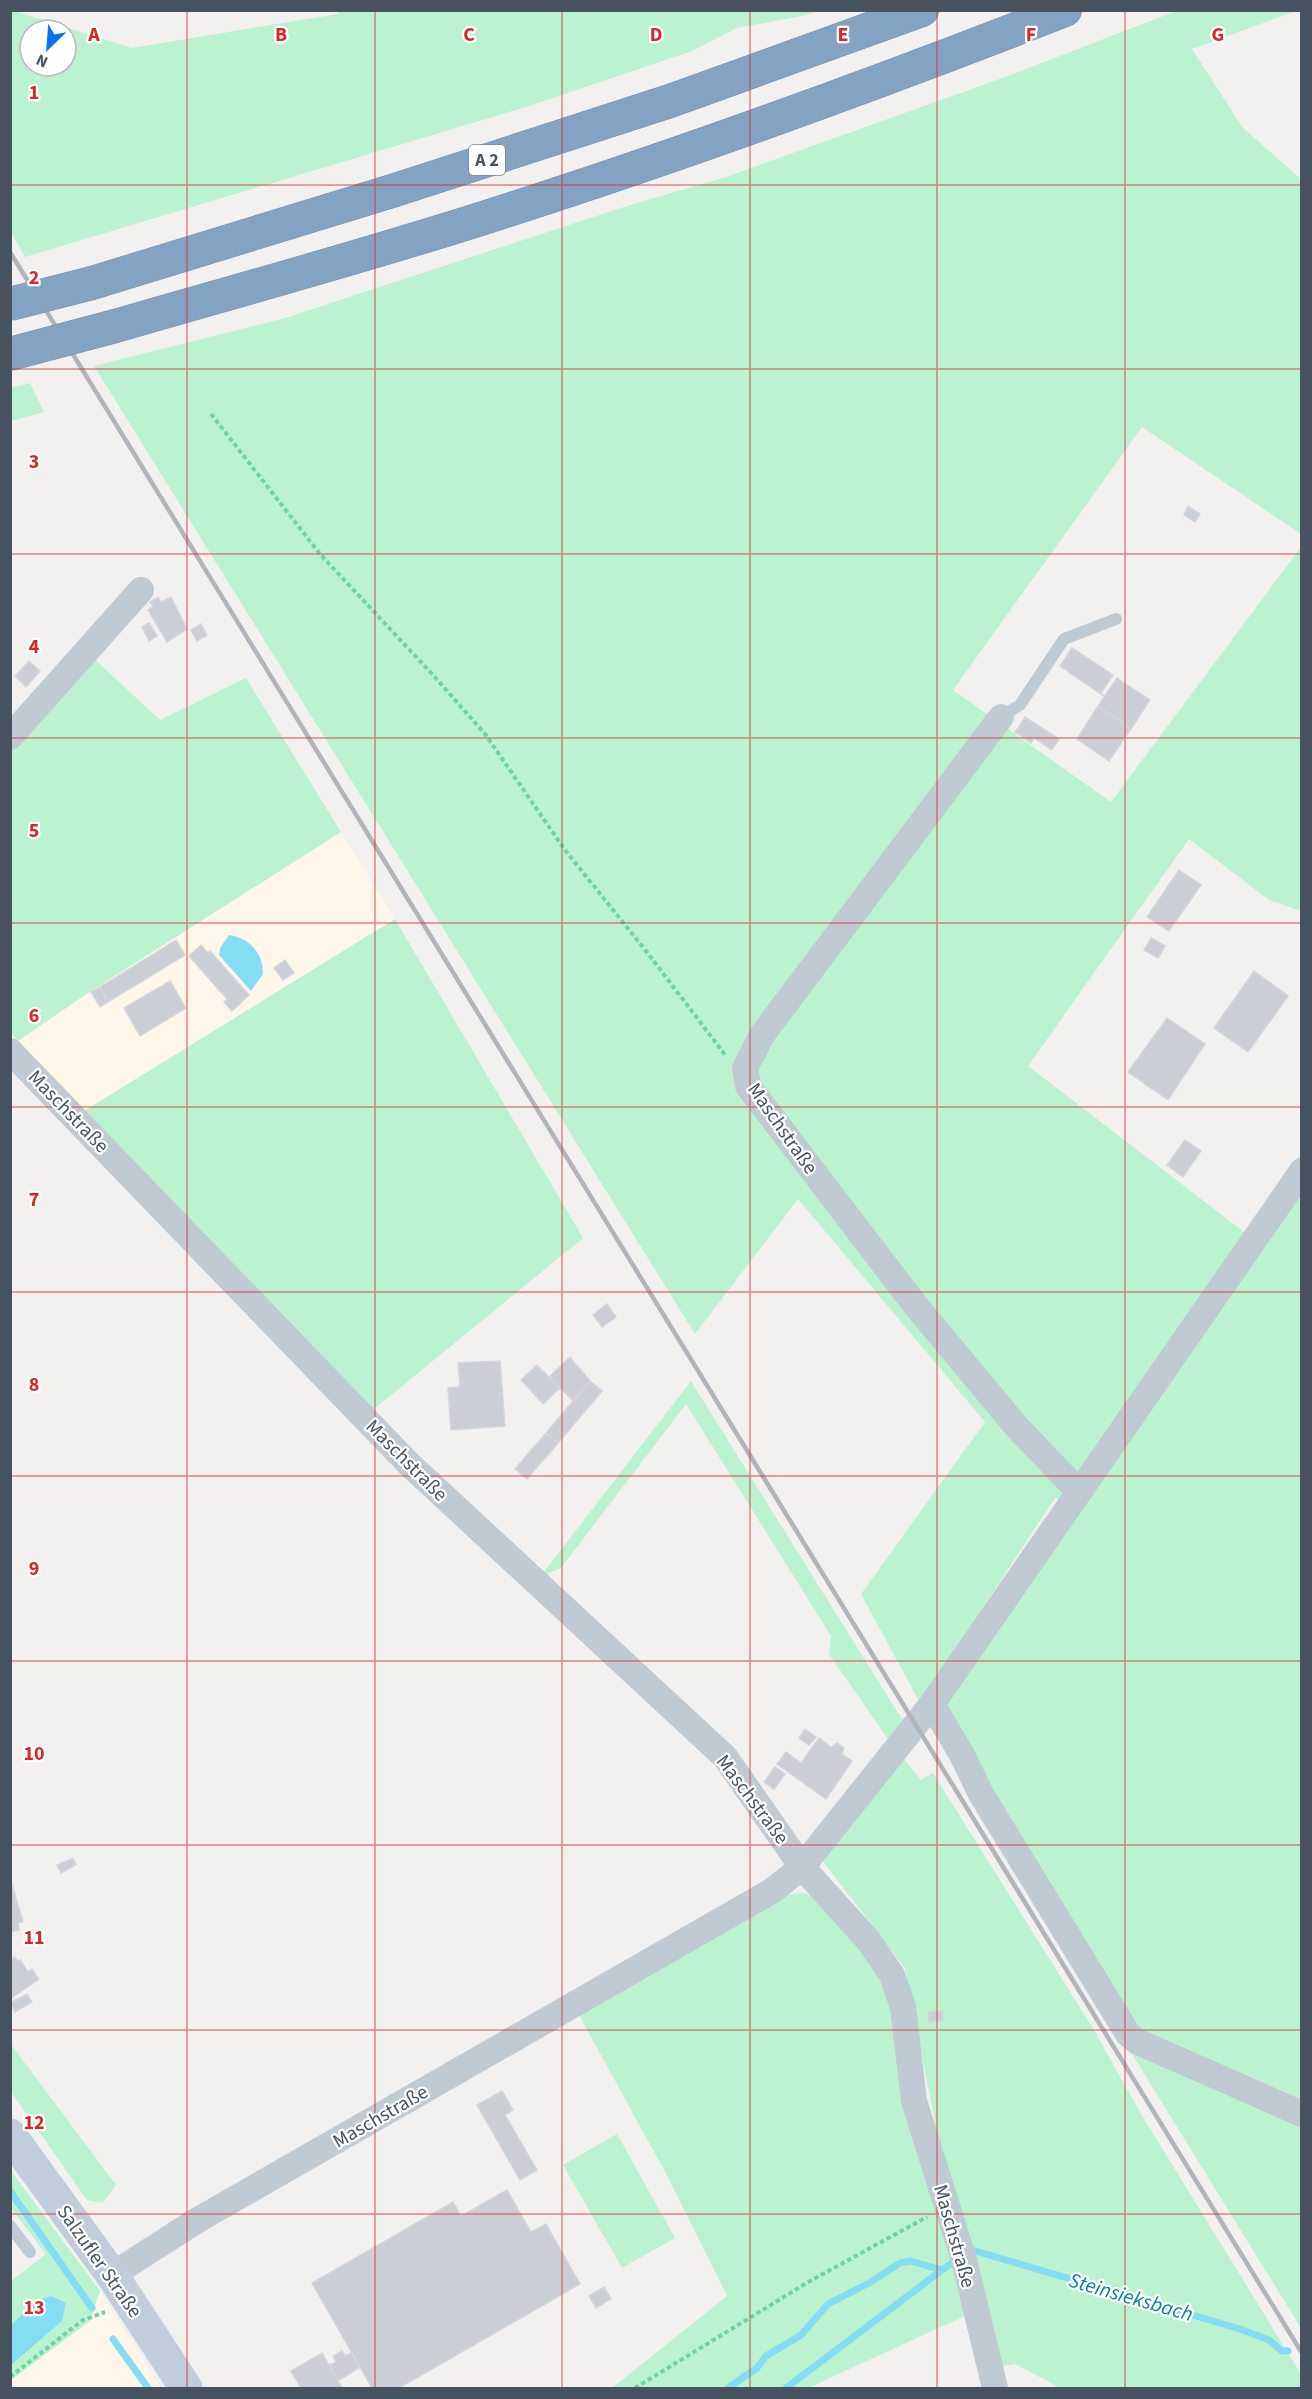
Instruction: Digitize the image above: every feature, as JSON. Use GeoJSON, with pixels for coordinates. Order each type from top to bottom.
{"type":"FeatureCollection","features":[{"type":"Feature","properties":{"kind":"highway","name":"A 2"},"geometry":{"type":"LineString","coordinates":[[10,304],[92,283],[392,191],[670,101],[922,10]]}},
{"type":"Feature","properties":{"kind":"highway"},"geometry":{"type":"LineString","coordinates":[[10,354],[119,325],[497,214],[776,119],[1065,10]]}},
{"type":"Feature","properties":{"kind":"main road","name":"Salzufler Straße"},"geometry":{"type":"LineString","coordinates":[[10,2135],[112,2275],[186,2388]]}},
{"type":"Feature","properties":{"kind":"street"},"geometry":{"type":"LineString","coordinates":[[10,737],[141,590]]}},
{"type":"Feature","properties":{"kind":"street","name":"Maschstraße"},"geometry":{"type":"LineString","coordinates":[[1001,717],[762,1035],[745,1068],[748,1086],[916,1306],[1016,1426],[1078,1492]]}},
{"type":"Feature","properties":{"kind":"street","name":"Maschstraße"},"geometry":{"type":"LineString","coordinates":[[10,1051],[409,1464],[725,1757],[802,1867],[868,1940],[892,1975],[903,2007],[914,2101],[964,2260],[995,2388]]}},
{"type":"Feature","properties":{"kind":"street","name":"Maschstraße"},"geometry":{"type":"LineString","coordinates":[[112,2275],[196,2221],[772,1891],[802,1867],[932,1704],[1302,1171]]}},
{"type":"Feature","properties":{"kind":"street"},"geometry":{"type":"LineString","coordinates":[[932,1704],[962,1755],[981,1794],[1128,2034],[1136,2041],[1302,2114]]}},
{"type":"Feature","properties":{"kind":"lane"},"geometry":{"type":"LineString","coordinates":[[1001,717],[1020,705],[1064,639],[1116,619]]}},
{"type":"Feature","properties":{"kind":"lane"},"geometry":{"type":"LineString","coordinates":[[10,2226],[30,2252]]}},
{"type":"Feature","properties":{"kind":"path"},"geometry":{"type":"LineString","coordinates":[[211,414],[320,554],[485,734],[565,850],[728,1058],[745,1068]]}},
{"type":"Feature","properties":{"kind":"path"},"geometry":{"type":"LineString","coordinates":[[635,2388],[810,2281],[928,2217],[948,2211]]}},
{"type":"Feature","properties":{"kind":"path"},"geometry":{"type":"LineString","coordinates":[[10,2377],[83,2320],[131,2303]]}},
{"type":"Feature","properties":{"kind":"shaded area"},"geometry":{"type":"Polygon","coordinates":[[[341,832],[395,919],[84,1111],[18,1041],[85,995],[341,832]]]}},
{"type":"Feature","properties":{"kind":"shaded area"},"geometry":{"type":"Polygon","coordinates":[[[100,2291],[161,2388],[11,2388],[11,2380],[90,2321],[100,2291]]]}},
{"type":"Feature","properties":{"kind":"green space"},"geometry":{"type":"Polygon","coordinates":[[[11,10],[36,18],[18,18],[18,78],[78,78],[78,31],[132,48],[338,14],[338,11],[819,11],[737,28],[692,51],[529,106],[25,257],[11,232],[11,10]]]}},
{"type":"Feature","properties":{"kind":"green space"},"geometry":{"type":"Polygon","coordinates":[[[1176,11],[1296,11],[1192,49],[1243,128],[1301,179],[1301,534],[1142,427],[953,690],[1111,802],[1301,547],[1301,911],[1269,900],[1189,839],[1028,1066],[1244,1232],[1301,1154],[1301,2328],[928,1723],[1076,1508],[1055,1498],[920,1703],[861,1594],[985,1422],[798,1199],[695,1334],[94,366],[282,319],[627,206],[726,177],[1008,76],[1176,11]]]}},
{"type":"Feature","properties":{"kind":"green space"},"geometry":{"type":"Polygon","coordinates":[[[30,383],[44,412],[11,421],[11,388],[30,383]]]}},
{"type":"Feature","properties":{"kind":"green space"},"geometry":{"type":"Polygon","coordinates":[[[90,655],[160,720],[246,678],[341,832],[85,995],[18,1041],[11,1033],[11,746],[90,655]]]}},
{"type":"Feature","properties":{"kind":"green space"},"geometry":{"type":"Polygon","coordinates":[[[395,919],[583,1238],[368,1414],[84,1111],[395,919]]]}},
{"type":"Feature","properties":{"kind":"green space"},"geometry":{"type":"Polygon","coordinates":[[[691,1381],[905,1724],[888,1739],[829,1654],[831,1636],[686,1404],[561,1568],[540,1577],[691,1381]]]}},
{"type":"Feature","properties":{"kind":"green space"},"geometry":{"type":"Polygon","coordinates":[[[900,1754],[921,1780],[933,1773],[1094,2030],[1141,2114],[1301,2374],[1301,2388],[1060,2388],[1015,2364],[998,2367],[978,2310],[808,2388],[612,2388],[727,2296],[664,2170],[579,2015],[780,1896],[804,1893],[830,1905],[895,2000],[941,2153],[905,1968],[821,1859],[900,1754]]]}},
{"type":"Feature","properties":{"kind":"green space"},"geometry":{"type":"Polygon","coordinates":[[[10,2043],[116,2185],[103,2203],[87,2200],[11,2092],[10,2043]]]}},
{"type":"Feature","properties":{"kind":"green space"},"geometry":{"type":"Polygon","coordinates":[[[617,2134],[675,2238],[622,2268],[563,2165],[617,2134]]]}},
{"type":"Feature","properties":{"kind":"green space"},"geometry":{"type":"Polygon","coordinates":[[[11,2171],[100,2291],[90,2321],[11,2380],[11,2281],[46,2254],[11,2208],[11,2171]]]}},
{"type":"Feature","properties":{"kind":"water"},"geometry":{"type":"Polygon","coordinates":[[[229,935],[249,943],[261,959],[263,974],[251,991],[219,955],[220,948],[229,935]]]}},
{"type":"Feature","properties":{"kind":"water"},"geometry":{"type":"Polygon","coordinates":[[[51,2296],[66,2303],[62,2321],[11,2365],[11,2325],[38,2300],[51,2296]]]}},
{"type":"Feature","properties":{"kind":"building"},"geometry":{"type":"Polygon","coordinates":[[[1188,506],[1200,514],[1195,522],[1184,515],[1188,506]]]}},
{"type":"Feature","properties":{"kind":"building"},"geometry":{"type":"Polygon","coordinates":[[[158,597],[161,602],[171,597],[187,629],[167,642],[148,610],[153,607],[150,602],[158,597]]]}},
{"type":"Feature","properties":{"kind":"building"},"geometry":{"type":"Polygon","coordinates":[[[149,623],[157,636],[149,641],[142,627],[149,623]]]}},
{"type":"Feature","properties":{"kind":"building"},"geometry":{"type":"Polygon","coordinates":[[[201,624],[207,635],[197,641],[191,630],[201,624]]]}},
{"type":"Feature","properties":{"kind":"building"},"geometry":{"type":"Polygon","coordinates":[[[1072,648],[1113,675],[1101,693],[1105,697],[1060,666],[1072,648]]]}},
{"type":"Feature","properties":{"kind":"building"},"geometry":{"type":"Polygon","coordinates":[[[29,661],[40,671],[26,687],[15,676],[29,661]]]}},
{"type":"Feature","properties":{"kind":"building"},"geometry":{"type":"Polygon","coordinates":[[[1117,678],[1150,700],[1131,729],[1098,706],[1117,678]]]}},
{"type":"Feature","properties":{"kind":"building"},"geometry":{"type":"Polygon","coordinates":[[[1098,706],[1131,729],[1109,761],[1077,739],[1098,706]]]}},
{"type":"Feature","properties":{"kind":"building"},"geometry":{"type":"Polygon","coordinates":[[[1025,717],[1059,739],[1052,750],[1034,738],[1031,743],[1015,732],[1025,717]]]}},
{"type":"Feature","properties":{"kind":"building"},"geometry":{"type":"Polygon","coordinates":[[[1179,870],[1201,885],[1169,931],[1147,917],[1179,870]]]}},
{"type":"Feature","properties":{"kind":"building"},"geometry":{"type":"Polygon","coordinates":[[[1151,938],[1165,946],[1158,958],[1144,950],[1151,938]]]}},
{"type":"Feature","properties":{"kind":"building"},"geometry":{"type":"Polygon","coordinates":[[[176,940],[185,955],[108,1002],[100,987],[176,940]]]}},
{"type":"Feature","properties":{"kind":"building"},"geometry":{"type":"Polygon","coordinates":[[[201,945],[208,953],[210,951],[249,995],[232,1011],[224,1002],[227,999],[189,956],[201,945]]]}},
{"type":"Feature","properties":{"kind":"building"},"geometry":{"type":"Polygon","coordinates":[[[285,960],[294,973],[283,980],[274,968],[285,960]]]}},
{"type":"Feature","properties":{"kind":"building"},"geometry":{"type":"Polygon","coordinates":[[[1254,971],[1288,996],[1248,1052],[1214,1028],[1254,971]]]}},
{"type":"Feature","properties":{"kind":"building"},"geometry":{"type":"Polygon","coordinates":[[[170,981],[186,1008],[140,1036],[124,1008],[170,981]]]}},
{"type":"Feature","properties":{"kind":"building"},"geometry":{"type":"Polygon","coordinates":[[[100,987],[108,1002],[100,1007],[91,992],[100,987]]]}},
{"type":"Feature","properties":{"kind":"building"},"geometry":{"type":"Polygon","coordinates":[[[1167,1018],[1205,1044],[1168,1100],[1128,1072],[1167,1018]]]}},
{"type":"Feature","properties":{"kind":"building"},"geometry":{"type":"Polygon","coordinates":[[[1185,1140],[1201,1151],[1183,1177],[1167,1165],[1185,1140]]]}},
{"type":"Feature","properties":{"kind":"building"},"geometry":{"type":"Polygon","coordinates":[[[607,1304],[616,1317],[602,1327],[593,1315],[607,1304]]]}},
{"type":"Feature","properties":{"kind":"building"},"geometry":{"type":"Polygon","coordinates":[[[570,1357],[590,1381],[573,1401],[549,1377],[570,1357]]]}},
{"type":"Feature","properties":{"kind":"building"},"geometry":{"type":"Polygon","coordinates":[[[500,1361],[505,1426],[451,1430],[448,1388],[460,1387],[458,1363],[500,1361]]]}},
{"type":"Feature","properties":{"kind":"building"},"geometry":{"type":"Polygon","coordinates":[[[537,1365],[560,1388],[543,1404],[521,1380],[537,1365]]]}},
{"type":"Feature","properties":{"kind":"building"},"geometry":{"type":"Polygon","coordinates":[[[590,1381],[602,1391],[558,1443],[546,1433],[590,1381]]]}},
{"type":"Feature","properties":{"kind":"building"},"geometry":{"type":"Polygon","coordinates":[[[546,1433],[558,1443],[527,1479],[515,1469],[546,1433]]]}},
{"type":"Feature","properties":{"kind":"building"},"geometry":{"type":"Polygon","coordinates":[[[805,1729],[816,1737],[809,1745],[799,1738],[805,1729]]]}},
{"type":"Feature","properties":{"kind":"building"},"geometry":{"type":"Polygon","coordinates":[[[819,1738],[831,1747],[837,1743],[844,1748],[842,1754],[852,1761],[826,1799],[777,1764],[786,1752],[801,1763],[819,1738]]]}},
{"type":"Feature","properties":{"kind":"building"},"geometry":{"type":"Polygon","coordinates":[[[775,1767],[785,1774],[774,1789],[764,1782],[775,1767]]]}},
{"type":"Feature","properties":{"kind":"building"},"geometry":{"type":"Polygon","coordinates":[[[73,1858],[76,1865],[61,1873],[57,1865],[73,1858]]]}},
{"type":"Feature","properties":{"kind":"building"},"geometry":{"type":"Polygon","coordinates":[[[10,1878],[23,1922],[18,1923],[19,1930],[10,1932],[10,1878]]]}},
{"type":"Feature","properties":{"kind":"building"},"geometry":{"type":"Polygon","coordinates":[[[15,1957],[18,1962],[20,1960],[28,1972],[32,1969],[39,1979],[13,1997],[10,1993],[10,1960],[15,1957]]]}},
{"type":"Feature","properties":{"kind":"building"},"geometry":{"type":"Polygon","coordinates":[[[27,1994],[32,2002],[15,2012],[10,2003],[27,1994]]]}},
{"type":"Feature","properties":{"kind":"building"},"geometry":{"type":"Polygon","coordinates":[[[942,2011],[943,2020],[929,2022],[928,2012],[942,2011]]]}},
{"type":"Feature","properties":{"kind":"building"},"geometry":{"type":"Polygon","coordinates":[[[502,2091],[513,2110],[505,2115],[537,2170],[520,2180],[477,2105],[502,2091]]]}},
{"type":"Feature","properties":{"kind":"building"},"geometry":{"type":"Polygon","coordinates":[[[507,2190],[531,2232],[546,2224],[580,2284],[399,2388],[372,2388],[312,2283],[453,2202],[461,2216],[507,2190]]]}},
{"type":"Feature","properties":{"kind":"building"},"geometry":{"type":"Polygon","coordinates":[[[604,2287],[611,2299],[596,2308],[589,2296],[604,2287]]]}},
{"type":"Feature","properties":{"kind":"building"},"geometry":{"type":"Polygon","coordinates":[[[342,2351],[345,2356],[351,2353],[360,2367],[338,2381],[329,2365],[336,2362],[333,2356],[342,2351]]]}},
{"type":"Feature","properties":{"kind":"building"},"geometry":{"type":"Polygon","coordinates":[[[322,2353],[342,2388],[301,2388],[291,2371],[322,2353]]]}},
{"type":"Feature","properties":{"kind":"waterway","name":"Steinsieksbach"},"geometry":{"type":"LineString","coordinates":[[10,2191],[92,2308]]}},
{"type":"Feature","properties":{"kind":"waterway","name":"Steinsieksbach"},"geometry":{"type":"LineString","coordinates":[[972,2250],[1240,2329],[1269,2340],[1282,2351],[1288,2351]]}},
{"type":"Feature","properties":{"kind":"waterway","name":"Steinsieksbach"},"geometry":{"type":"LineString","coordinates":[[728,2388],[757,2368],[766,2356],[801,2335],[828,2304],[869,2283],[900,2263],[910,2261],[942,2270],[956,2260]]}},
{"type":"Feature","properties":{"kind":"waterway","name":"Steinsieksbach"},"geometry":{"type":"LineString","coordinates":[[786,2388],[942,2270]]}},
{"type":"Feature","properties":{"kind":"waterway","name":"Steinsieksbach"},"geometry":{"type":"LineString","coordinates":[[113,2339],[148,2388]]}},
{"type":"Feature","properties":{"kind":"railway"},"geometry":{"type":"LineString","coordinates":[[10,252],[1302,2353]]}}]}
